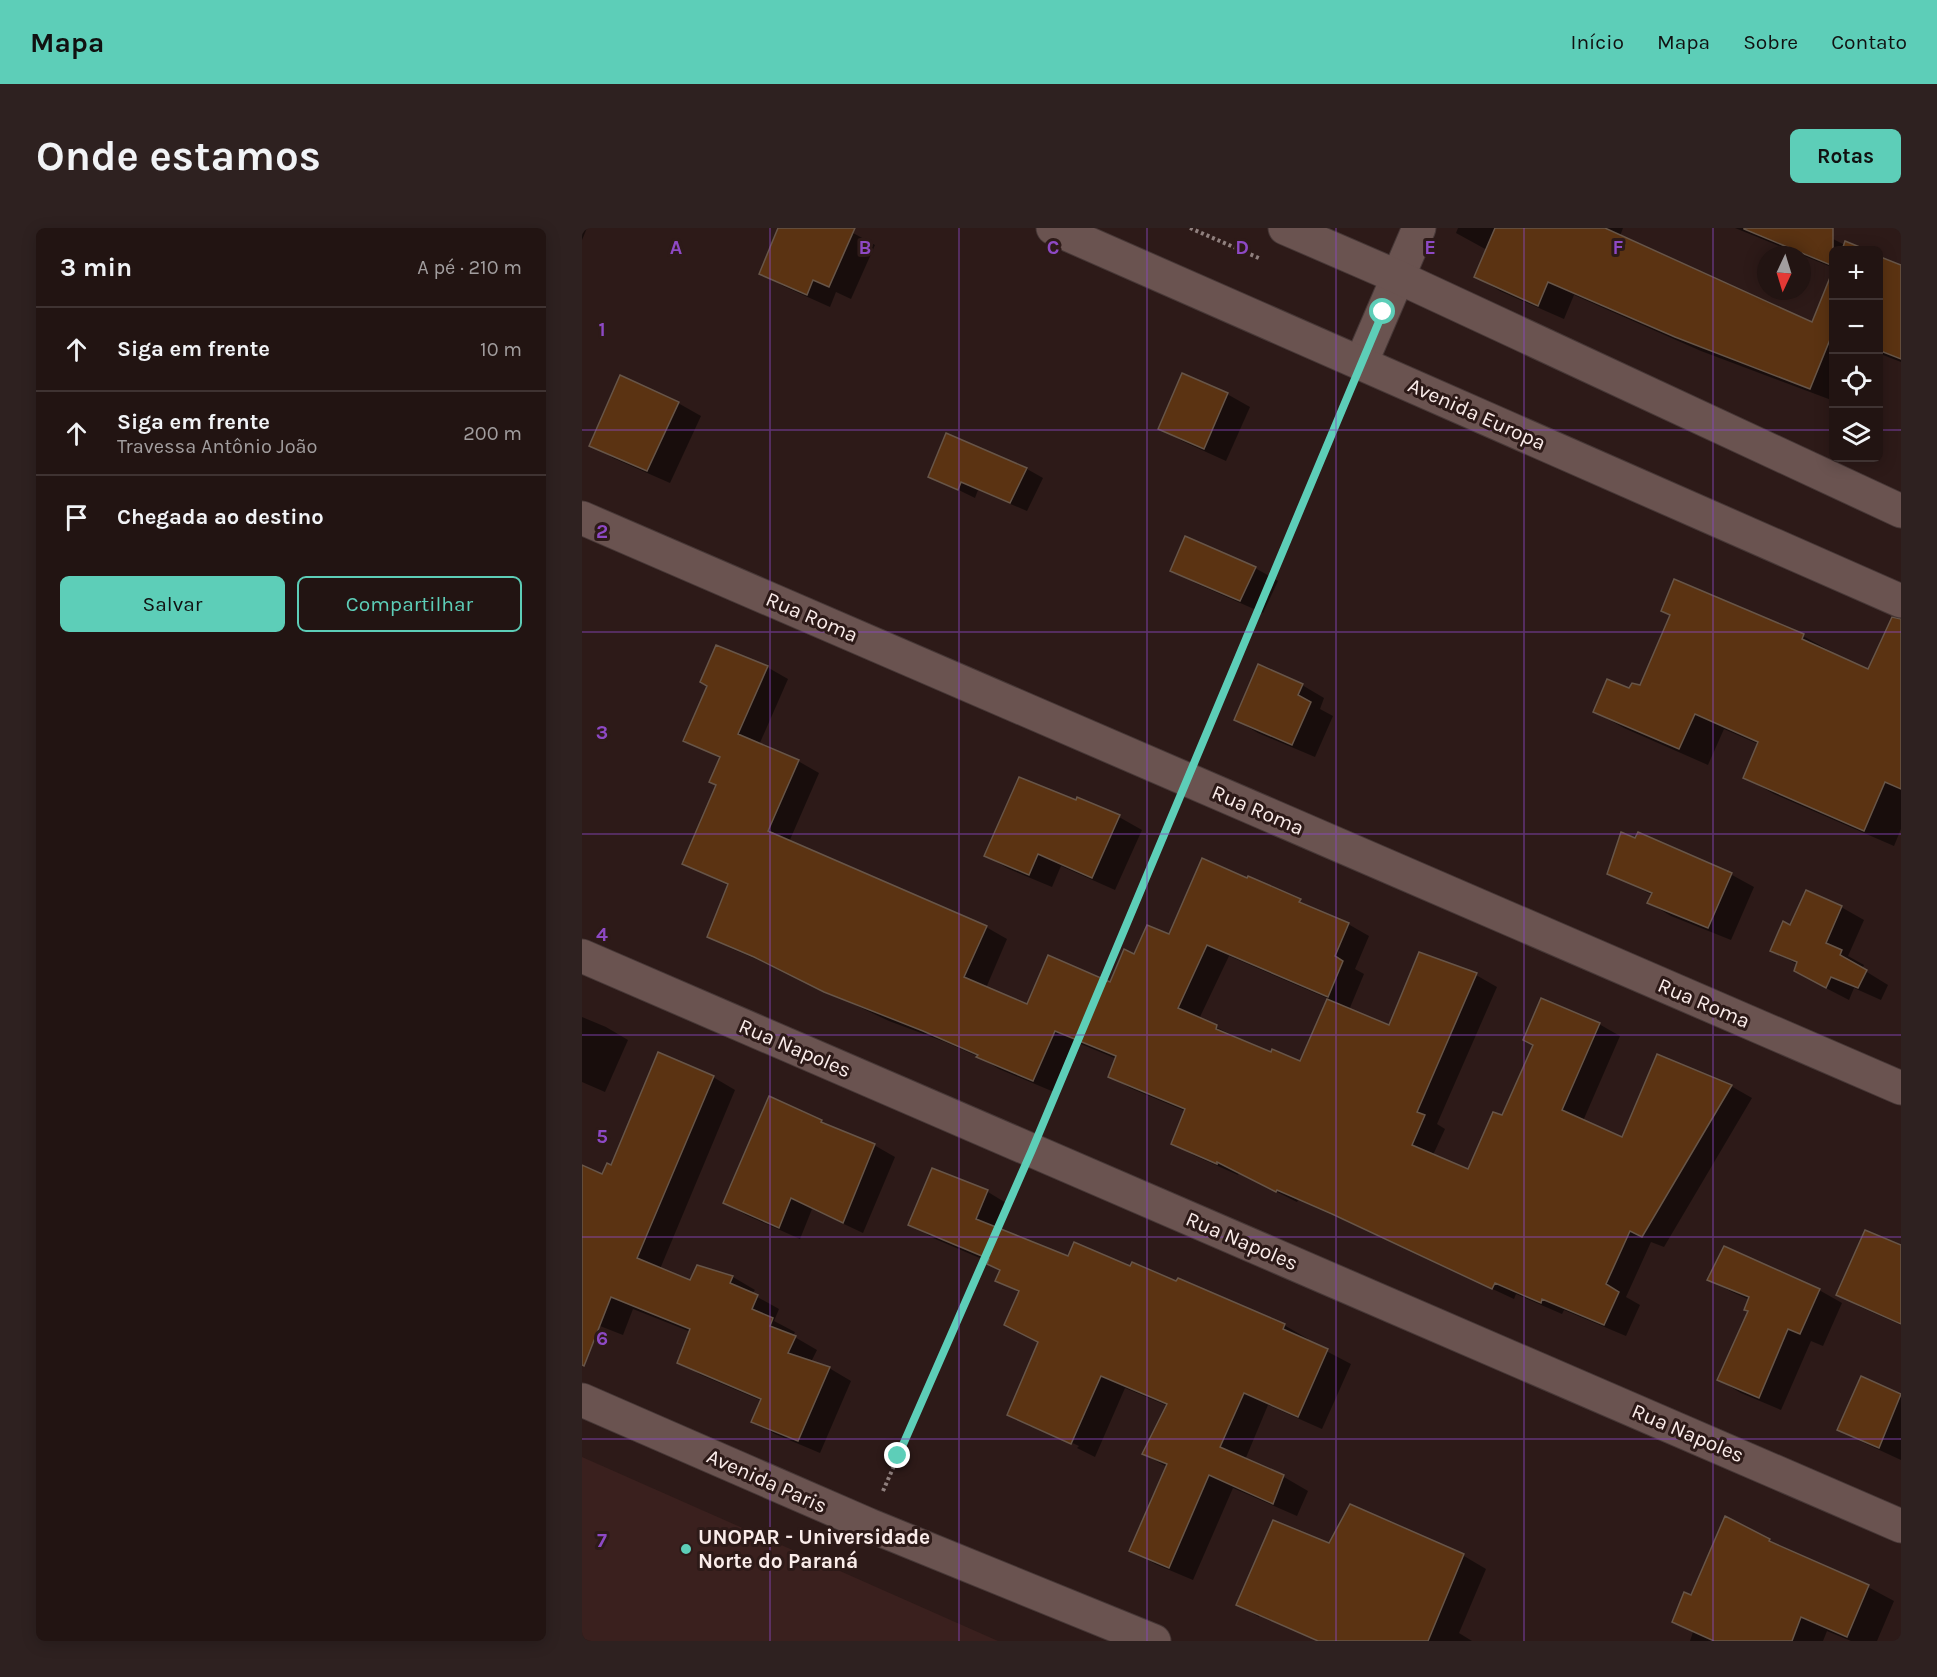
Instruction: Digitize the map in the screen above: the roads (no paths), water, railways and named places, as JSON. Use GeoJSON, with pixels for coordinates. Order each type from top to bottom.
{"type":"FeatureCollection","features":[{"type":"Feature","properties":{"kind":"street","name":"Avenida Europa"},"geometry":{"type":"LineString","coordinates":[[1053,228],[1901,601]]}},
{"type":"Feature","properties":{"kind":"street"},"geometry":{"type":"LineString","coordinates":[[1285,228],[1398,277],[1901,511]]}},
{"type":"Feature","properties":{"kind":"street"},"geometry":{"type":"LineString","coordinates":[[1361,363],[1419,228]]}},
{"type":"Feature","properties":{"kind":"street","name":"Rua Roma"},"geometry":{"type":"LineString","coordinates":[[582,518],[1901,1088]]}},
{"type":"Feature","properties":{"kind":"street","name":"Rua Napoles"},"geometry":{"type":"LineString","coordinates":[[582,956],[1901,1526]]}},
{"type":"Feature","properties":{"kind":"street","name":"Avenida Paris"},"geometry":{"type":"LineString","coordinates":[[582,1400],[869,1525],[1154,1641]]}},
{"type":"Feature","properties":{"kind":"place","name":"UNOPAR - Universidade Norte do Paraná"},"geometry":{"type":"Point","coordinates":[686,1549]}}]}
